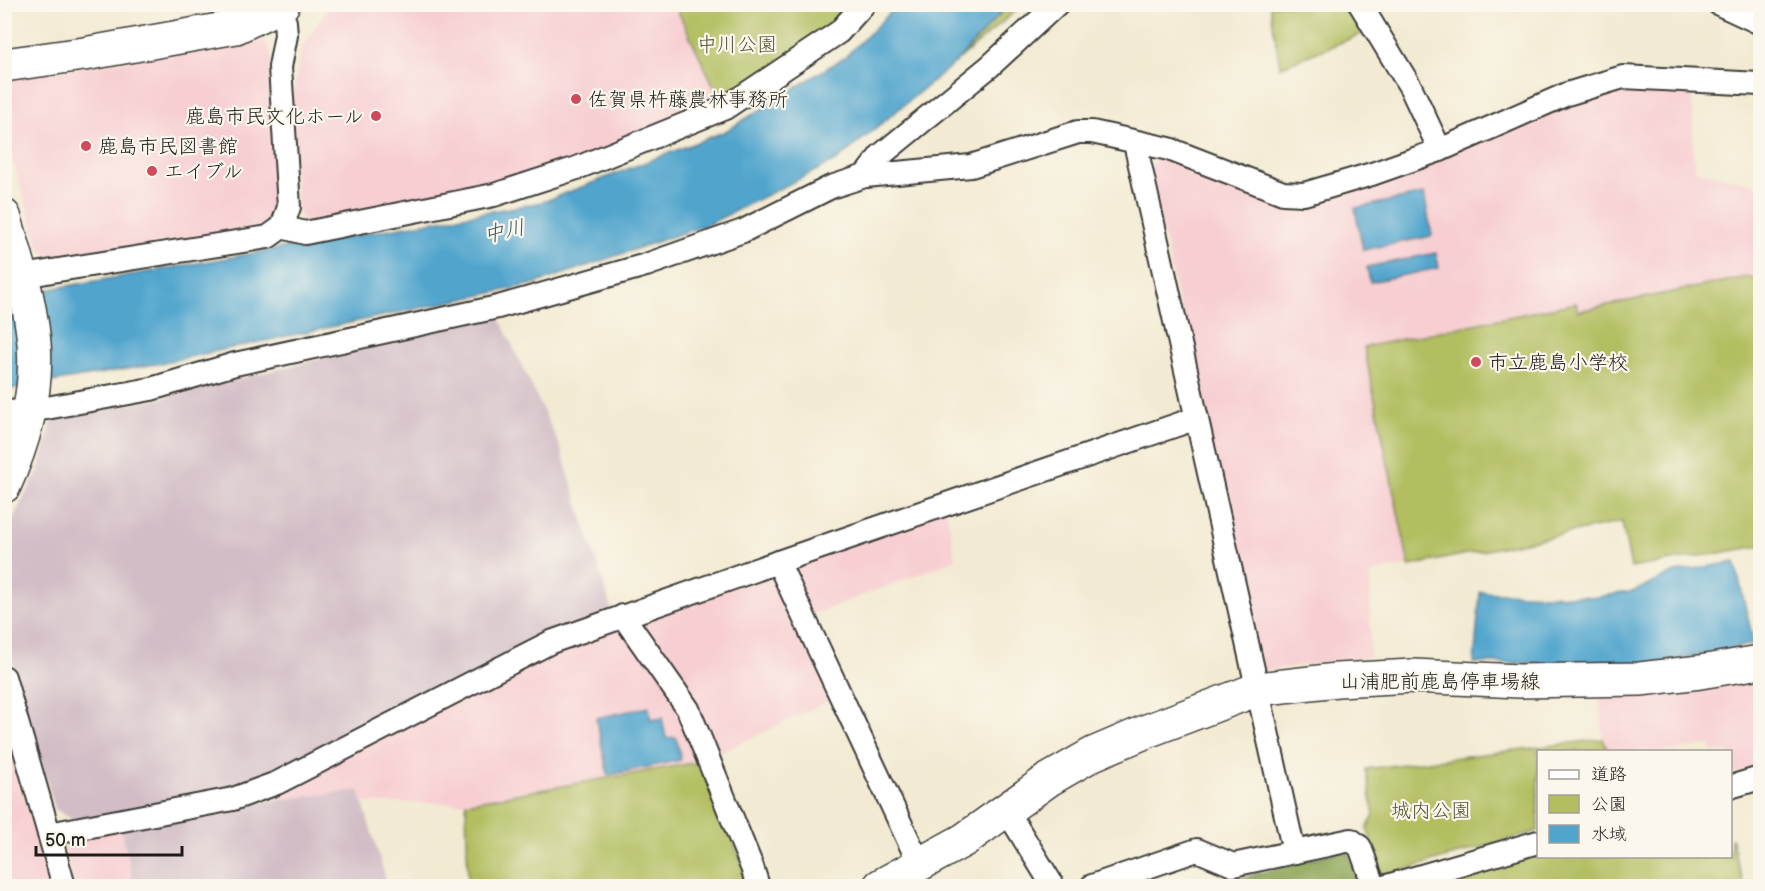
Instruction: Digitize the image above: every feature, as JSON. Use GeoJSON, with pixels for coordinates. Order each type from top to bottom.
{"type":"FeatureCollection","features":[{"type":"Feature","properties":{"kind":"main road"},"geometry":{"type":"LineString","coordinates":[[4,65],[84,54],[236,27],[280,6]]}},
{"type":"Feature","properties":{"kind":"main road"},"geometry":{"type":"LineString","coordinates":[[4,216],[17,281],[34,344],[15,463],[4,486]]}},
{"type":"Feature","properties":{"kind":"main road","name":"山浦肥前鹿島停車場線"},"geometry":{"type":"LineString","coordinates":[[880,886],[920,865],[1007,810],[1048,780],[1093,754],[1258,689],[1337,680],[1413,676],[1519,681],[1640,679],[1761,662]]}},
{"type":"Feature","properties":{"kind":"street"},"geometry":{"type":"LineString","coordinates":[[282,227],[305,233],[494,195],[577,168],[725,108],[840,32],[864,4]]}},
{"type":"Feature","properties":{"kind":"street"},"geometry":{"type":"LineString","coordinates":[[865,176],[881,155],[990,66],[1056,4]]}},
{"type":"Feature","properties":{"kind":"street"},"geometry":{"type":"LineString","coordinates":[[1360,4],[1411,88],[1440,150]]}},
{"type":"Feature","properties":{"kind":"street"},"geometry":{"type":"LineString","coordinates":[[1719,4],[1761,23]]}},
{"type":"Feature","properties":{"kind":"street"},"geometry":{"type":"LineString","coordinates":[[17,281],[268,237],[282,227],[289,207],[280,67],[286,35],[280,6]]}},
{"type":"Feature","properties":{"kind":"street"},"geometry":{"type":"LineString","coordinates":[[22,408],[151,389],[235,364],[498,307],[623,271],[743,231],[831,187],[865,176],[971,166],[1078,132],[1092,132],[1169,149],[1283,193],[1304,194],[1372,174],[1440,150],[1567,94],[1623,77],[1761,84]]}},
{"type":"Feature","properties":{"kind":"street"},"geometry":{"type":"LineString","coordinates":[[1135,143],[1293,852]]}},
{"type":"Feature","properties":{"kind":"street"},"geometry":{"type":"LineString","coordinates":[[49,834],[233,799],[277,783],[551,642],[1197,418]]}},
{"type":"Feature","properties":{"kind":"street"},"geometry":{"type":"LineString","coordinates":[[778,562],[920,865]]}},
{"type":"Feature","properties":{"kind":"street"},"geometry":{"type":"LineString","coordinates":[[623,616],[688,709],[758,886]]}},
{"type":"Feature","properties":{"kind":"street"},"geometry":{"type":"LineString","coordinates":[[4,677],[64,886]]}},
{"type":"Feature","properties":{"kind":"street"},"geometry":{"type":"LineString","coordinates":[[1732,787],[1761,778]]}},
{"type":"Feature","properties":{"kind":"street"},"geometry":{"type":"LineString","coordinates":[[1007,810],[1053,886]]}},
{"type":"Feature","properties":{"kind":"street"},"geometry":{"type":"LineString","coordinates":[[1092,886],[1197,850],[1233,865],[1352,840],[1360,847],[1374,886]]}},
{"type":"Feature","properties":{"kind":"street"},"geometry":{"type":"LineString","coordinates":[[1387,886],[1537,843]]}},
{"type":"Feature","properties":{"kind":"shaded area"},"geometry":{"type":"Polygon","coordinates":[[[330,5],[675,5],[721,101],[573,161],[493,186],[304,223],[297,211],[292,103],[301,49],[330,5]]]}},
{"type":"Feature","properties":{"kind":"shaded area"},"geometry":{"type":"Polygon","coordinates":[[[264,40],[271,52],[278,210],[276,219],[268,225],[55,260],[40,250],[5,135],[4,79],[264,40]]]}},
{"type":"Feature","properties":{"kind":"shaded area","name":"市立鹿島小学校"},"geometry":{"type":"Polygon","coordinates":[[[1627,84],[1692,94],[1694,170],[1760,185],[1760,546],[1631,568],[1622,522],[1371,573],[1370,657],[1259,671],[1149,168],[1157,158],[1170,159],[1288,202],[1570,101],[1627,84]]]}},
{"type":"Feature","properties":{"kind":"shaded area"},"geometry":{"type":"Polygon","coordinates":[[[498,315],[559,444],[612,611],[237,791],[76,822],[55,809],[5,635],[5,533],[38,471],[53,418],[153,400],[498,315]]]}},
{"type":"Feature","properties":{"kind":"shaded area"},"geometry":{"type":"Polygon","coordinates":[[[943,493],[956,560],[798,620],[832,699],[704,761],[466,803],[363,803],[359,790],[278,800],[270,779],[623,610],[943,493]]]}},
{"type":"Feature","properties":{"kind":"shaded area"},"geometry":{"type":"Polygon","coordinates":[[[1760,670],[1760,766],[1732,774],[1732,750],[1712,750],[1710,744],[1680,750],[1608,750],[1603,739],[1599,694],[1760,670]]]}},
{"type":"Feature","properties":{"kind":"shaded area"},"geometry":{"type":"Polygon","coordinates":[[[5,731],[50,886],[5,886],[5,731]]]}},
{"type":"Feature","properties":{"kind":"shaded area"},"geometry":{"type":"Polygon","coordinates":[[[359,790],[388,886],[134,886],[121,827],[238,805],[359,790]]]}},
{"type":"Feature","properties":{"kind":"shaded area"},"geometry":{"type":"Polygon","coordinates":[[[121,827],[134,886],[75,886],[64,850],[79,834],[121,827]]]}},
{"type":"Feature","properties":{"kind":"green space","name":"中川公園"},"geometry":{"type":"Polygon","coordinates":[[[675,5],[853,5],[835,26],[721,101],[675,5]]]}},
{"type":"Feature","properties":{"kind":"green space"},"geometry":{"type":"Polygon","coordinates":[[[1008,5],[1022,5],[956,62],[1008,5]]]}},
{"type":"Feature","properties":{"kind":"green space"},"geometry":{"type":"Polygon","coordinates":[[[1270,5],[1355,5],[1367,32],[1280,67],[1270,5]]]}},
{"type":"Feature","properties":{"kind":"green space"},"geometry":{"type":"Polygon","coordinates":[[[1747,277],[1760,280],[1760,546],[1631,568],[1622,522],[1409,566],[1364,347],[1576,303],[1578,311],[1747,277]]]}},
{"type":"Feature","properties":{"kind":"green space","name":"城内公園"},"geometry":{"type":"Polygon","coordinates":[[[1603,739],[1608,750],[1537,750],[1537,831],[1382,876],[1367,828],[1374,816],[1366,769],[1603,739]]]}},
{"type":"Feature","properties":{"kind":"green space"},"geometry":{"type":"Polygon","coordinates":[[[704,761],[750,886],[468,886],[466,803],[704,761]]]}},
{"type":"Feature","properties":{"kind":"green space"},"geometry":{"type":"Polygon","coordinates":[[[1732,842],[1744,886],[1421,886],[1537,853],[1537,858],[1732,858],[1732,842]]]}},
{"type":"Feature","properties":{"kind":"green space"},"geometry":{"type":"Polygon","coordinates":[[[1347,849],[1358,886],[1238,886],[1238,879],[1347,849]]]}},
{"type":"Feature","properties":{"kind":"water","name":"中川"},"geometry":{"type":"Polygon","coordinates":[[[898,5],[1008,5],[956,62],[837,160],[709,224],[534,284],[156,364],[5,390],[5,297],[543,202],[726,131],[845,57],[898,5]]]}},
{"type":"Feature","properties":{"kind":"water"},"geometry":{"type":"Polygon","coordinates":[[[1424,194],[1432,236],[1363,250],[1355,208],[1424,194]]]}},
{"type":"Feature","properties":{"kind":"water"},"geometry":{"type":"Polygon","coordinates":[[[1436,253],[1439,268],[1370,282],[1367,267],[1436,253]]]}},
{"type":"Feature","properties":{"kind":"water"},"geometry":{"type":"Polygon","coordinates":[[[1735,562],[1754,644],[1655,664],[1474,663],[1480,592],[1596,597],[1635,591],[1675,572],[1735,562]]]}},
{"type":"Feature","properties":{"kind":"water"},"geometry":{"type":"Polygon","coordinates":[[[649,707],[651,720],[662,718],[666,738],[676,737],[681,760],[608,775],[596,718],[649,707]]]}},
{"type":"Feature","properties":{"kind":"place","name":"佐賀県杵藤農林事務所"},"geometry":{"type":"Point","coordinates":[576,99]}},
{"type":"Feature","properties":{"kind":"place","name":"鹿島市民文化ホール"},"geometry":{"type":"Point","coordinates":[376,116]}},
{"type":"Feature","properties":{"kind":"place","name":"鹿島市民図書館"},"geometry":{"type":"Point","coordinates":[86,146]}},
{"type":"Feature","properties":{"kind":"place","name":"エイブル"},"geometry":{"type":"Point","coordinates":[152,171]}},
{"type":"Feature","properties":{"kind":"place","name":"市立鹿島小学校"},"geometry":{"type":"Point","coordinates":[1476,362]}}]}
